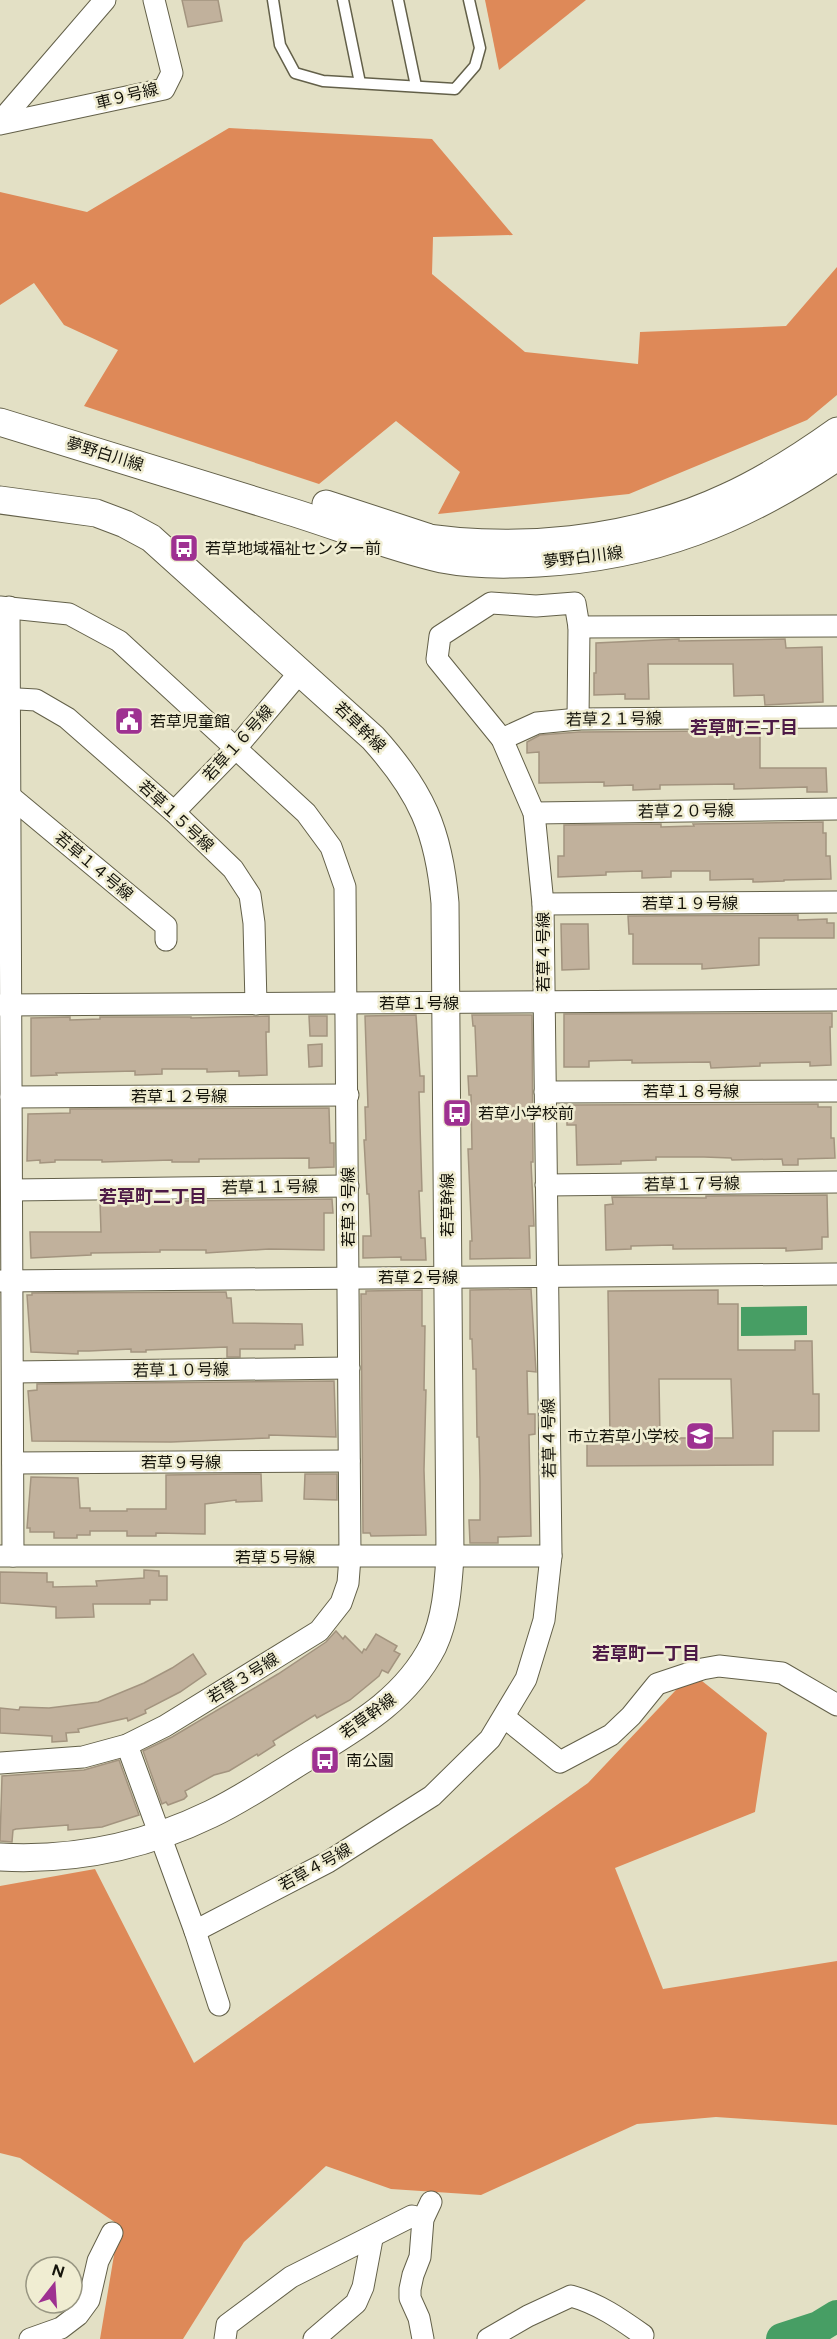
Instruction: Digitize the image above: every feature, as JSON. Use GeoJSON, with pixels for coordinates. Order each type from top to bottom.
{"type":"FeatureCollection","features":[{"type":"Feature","properties":{"kind":"street","name":"車９号線"},"geometry":{"type":"LineString","coordinates":[[0,123],[105,0]]}},
{"type":"Feature","properties":{"kind":"street","name":"車９号線"},"geometry":{"type":"LineString","coordinates":[[0,123],[164,89],[172,73],[154,0]]}},
{"type":"Feature","properties":{"kind":"street"},"geometry":{"type":"LineString","coordinates":[[0,404],[339,508],[439,549]]}},
{"type":"Feature","properties":{"kind":"street","name":"夢野白川線"},"geometry":{"type":"LineString","coordinates":[[0,422],[313,518],[375,541],[439,549],[498,564],[560,562],[606,556],[708,528],[748,511],[792,487],[837,457]]}},
{"type":"Feature","properties":{"kind":"street","name":"夢野白川線"},"geometry":{"type":"LineString","coordinates":[[439,549],[558,540],[611,533],[649,524],[725,498],[807,452],[837,431]]}},
{"type":"Feature","properties":{"kind":"street"},"geometry":{"type":"LineString","coordinates":[[0,438],[364,550],[401,558],[439,549]]}},
{"type":"Feature","properties":{"kind":"street","name":"若草幹線"},"geometry":{"type":"LineString","coordinates":[[0,500],[96,513],[125,524],[151,538],[373,738],[393,759],[426,813],[440,855],[443,876],[450,1557],[445,1609],[433,1645],[415,1674],[397,1696],[354,1728],[239,1799],[212,1814],[161,1836],[112,1850],[60,1858],[0,1857]]}},
{"type":"Feature","properties":{"kind":"street","name":"若草４号線"},"geometry":{"type":"LineString","coordinates":[[195,1931],[328,1862],[432,1796],[490,1739],[504,1717],[526,1679],[544,1620],[551,1556],[548,1277],[543,904],[534,813],[502,739],[437,659],[440,636],[491,603],[536,606],[575,603],[579,627]]}},
{"type":"Feature","properties":{"kind":"street"},"geometry":{"type":"LineString","coordinates":[[5,607],[5,698],[11,797],[5,1005],[11,1097],[12,1190],[6,1281],[13,1372],[13,1463],[7,1556]]}},
{"type":"Feature","properties":{"kind":"street","name":"若草３号線"},"geometry":{"type":"LineString","coordinates":[[0,1763],[83,1757],[128,1745],[165,1726],[319,1631],[341,1603],[348,1583],[350,1557],[345,887],[332,847],[306,813],[119,641],[69,614],[5,607]]}},
{"type":"Feature","properties":{"kind":"street"},"geometry":{"type":"LineString","coordinates":[[578,719],[579,627],[837,626]]}},
{"type":"Feature","properties":{"kind":"street","name":"若草１６号線"},"geometry":{"type":"LineString","coordinates":[[174,812],[236,747],[300,672]]}},
{"type":"Feature","properties":{"kind":"street","name":"若草１５号線"},"geometry":{"type":"LineString","coordinates":[[5,698],[36,700],[67,717],[174,812],[233,869],[250,895],[254,923],[256,1004]]}},
{"type":"Feature","properties":{"kind":"street","name":"若草２１号線"},"geometry":{"type":"LineString","coordinates":[[502,739],[537,723],[578,719],[837,717]]}},
{"type":"Feature","properties":{"kind":"street","name":"若草１４号線"},"geometry":{"type":"LineString","coordinates":[[11,797],[166,926],[166,940]]}},
{"type":"Feature","properties":{"kind":"street","name":"若草２０号線"},"geometry":{"type":"LineString","coordinates":[[534,813],[837,809]]}},
{"type":"Feature","properties":{"kind":"street","name":"若草１９号線"},"geometry":{"type":"LineString","coordinates":[[543,904],[837,902]]}},
{"type":"Feature","properties":{"kind":"street","name":"若草１号線"},"geometry":{"type":"LineString","coordinates":[[5,1005],[837,1000]]}},
{"type":"Feature","properties":{"kind":"street","name":"若草１８号線"},"geometry":{"type":"LineString","coordinates":[[545,1092],[837,1090]]}},
{"type":"Feature","properties":{"kind":"street","name":"若草１２号線"},"geometry":{"type":"LineString","coordinates":[[11,1097],[348,1095]]}},
{"type":"Feature","properties":{"kind":"street","name":"若草１７号線"},"geometry":{"type":"LineString","coordinates":[[546,1185],[837,1182]]}},
{"type":"Feature","properties":{"kind":"street","name":"若草１１号線"},"geometry":{"type":"LineString","coordinates":[[12,1190],[348,1186]]}},
{"type":"Feature","properties":{"kind":"street","name":"若草２号線"},"geometry":{"type":"LineString","coordinates":[[6,1281],[837,1274]]}},
{"type":"Feature","properties":{"kind":"street","name":"若草１０号線"},"geometry":{"type":"LineString","coordinates":[[13,1372],[349,1368]]}},
{"type":"Feature","properties":{"kind":"street","name":"若草９号線"},"geometry":{"type":"LineString","coordinates":[[13,1463],[349,1461]]}},
{"type":"Feature","properties":{"kind":"street","name":"若草５号線"},"geometry":{"type":"LineString","coordinates":[[7,1556],[551,1556]]}},
{"type":"Feature","properties":{"kind":"street"},"geometry":{"type":"LineString","coordinates":[[504,1717],[560,1762],[611,1736],[632,1716],[657,1684],[702,1669],[719,1666],[782,1672],[837,1705]]}},
{"type":"Feature","properties":{"kind":"street"},"geometry":{"type":"LineString","coordinates":[[128,1745],[219,2005]]}},
{"type":"Feature","properties":{"kind":"street"},"geometry":{"type":"LineString","coordinates":[[225,2339],[227,2325],[291,2277],[427,2210],[420,2257],[410,2289],[410,2298],[419,2318],[423,2339]]}},
{"type":"Feature","properties":{"kind":"street"},"geometry":{"type":"LineString","coordinates":[[30,2339],[61,2328],[78,2315],[89,2300],[98,2261],[112,2233]]}},
{"type":"Feature","properties":{"kind":"street"},"geometry":{"type":"LineString","coordinates":[[314,2339],[356,2304],[363,2287],[372,2239]]}},
{"type":"Feature","properties":{"kind":"street"},"geometry":{"type":"LineString","coordinates":[[489,2339],[528,2316],[571,2296],[591,2301],[613,2313],[642,2335]]}},
{"type":"Feature","properties":{"kind":"lane"},"geometry":{"type":"LineString","coordinates":[[273,0],[280,45],[295,73],[323,81],[455,89],[475,66],[480,48],[469,0]]}},
{"type":"Feature","properties":{"kind":"lane"},"geometry":{"type":"LineString","coordinates":[[343,0],[360,83]]}},
{"type":"Feature","properties":{"kind":"lane"},"geometry":{"type":"LineString","coordinates":[[398,0],[416,86]]}},
{"type":"Feature","properties":{"kind":"shaded area"},"geometry":{"type":"Polygon","coordinates":[[[485,0],[586,0],[499,70],[485,0]]]}},
{"type":"Feature","properties":{"kind":"shaded area"},"geometry":{"type":"Polygon","coordinates":[[[229,128],[432,139],[513,235],[433,237],[432,274],[525,352],[638,364],[640,332],[786,326],[837,267],[837,395],[807,420],[629,494],[438,514],[460,472],[396,421],[319,484],[84,406],[118,350],[64,325],[34,283],[0,305],[0,192],[87,212],[229,128]]]}},
{"type":"Feature","properties":{"kind":"shaded area"},"geometry":{"type":"Polygon","coordinates":[[[807,1306],[807,1335],[741,1336],[741,1307],[807,1306]]]}},
{"type":"Feature","properties":{"kind":"shaded area"},"geometry":{"type":"Polygon","coordinates":[[[692,1673],[767,1733],[755,1812],[615,1868],[663,1989],[837,1961],[837,2125],[716,2117],[637,2124],[481,2195],[391,2189],[326,2166],[244,2242],[183,2339],[100,2339],[119,2225],[20,2158],[0,2153],[0,1886],[95,1869],[194,2063],[588,1783],[692,1673]]]}},
{"type":"Feature","properties":{"kind":"building"},"geometry":{"type":"Polygon","coordinates":[[[182,0],[218,0],[222,21],[188,27],[182,0]]]}},
{"type":"Feature","properties":{"kind":"building"},"geometry":{"type":"Polygon","coordinates":[[[679,639],[679,641],[785,639],[786,648],[822,647],[823,702],[765,705],[764,695],[734,696],[733,664],[648,664],[649,699],[625,699],[625,694],[594,695],[596,643],[679,639]]]}},
{"type":"Feature","properties":{"kind":"building"},"geometry":{"type":"Polygon","coordinates":[[[760,731],[760,768],[826,768],[827,792],[807,792],[807,787],[734,789],[734,784],[660,785],[660,789],[633,790],[633,785],[604,786],[604,782],[539,783],[539,752],[527,753],[527,742],[540,735],[579,732],[760,731]]]}},
{"type":"Feature","properties":{"kind":"building"},"geometry":{"type":"Polygon","coordinates":[[[823,822],[823,833],[826,833],[826,856],[830,856],[831,879],[753,882],[753,879],[710,880],[710,871],[671,871],[671,877],[642,878],[642,871],[558,877],[558,856],[564,856],[564,825],[661,824],[661,827],[694,826],[693,824],[823,822]]]}},
{"type":"Feature","properties":{"kind":"building"},"geometry":{"type":"Polygon","coordinates":[[[798,915],[798,920],[827,919],[827,923],[834,923],[834,938],[759,938],[759,965],[702,969],[702,964],[633,964],[633,934],[629,934],[628,916],[798,915]]]}},
{"type":"Feature","properties":{"kind":"building"},"geometry":{"type":"Polygon","coordinates":[[[561,924],[588,924],[589,969],[562,970],[561,924]]]}},
{"type":"Feature","properties":{"kind":"building"},"geometry":{"type":"Polygon","coordinates":[[[832,1013],[831,1065],[810,1066],[810,1062],[760,1063],[760,1066],[711,1068],[710,1062],[632,1063],[632,1060],[589,1061],[589,1067],[564,1067],[564,1014],[832,1013]]]}},
{"type":"Feature","properties":{"kind":"building"},"geometry":{"type":"Polygon","coordinates":[[[416,1015],[420,1076],[424,1076],[424,1092],[419,1092],[422,1191],[419,1191],[421,1238],[425,1238],[426,1260],[401,1260],[401,1257],[363,1258],[363,1236],[371,1236],[364,1140],[366,1140],[365,1107],[368,1107],[365,1016],[416,1015]]]}},
{"type":"Feature","properties":{"kind":"building"},"geometry":{"type":"Polygon","coordinates":[[[472,1015],[532,1015],[533,1162],[531,1162],[534,1226],[529,1226],[530,1258],[470,1259],[470,1241],[472,1241],[468,1149],[472,1149],[471,1095],[469,1095],[468,1076],[477,1076],[475,1026],[473,1026],[472,1015]]]}},
{"type":"Feature","properties":{"kind":"building"},"geometry":{"type":"Polygon","coordinates":[[[269,1016],[269,1032],[266,1032],[267,1075],[239,1076],[239,1071],[207,1072],[207,1069],[162,1069],[162,1074],[135,1075],[135,1071],[31,1076],[31,1018],[70,1017],[70,1020],[100,1019],[100,1017],[269,1016]]]}},
{"type":"Feature","properties":{"kind":"building"},"geometry":{"type":"Polygon","coordinates":[[[309,1016],[327,1016],[327,1036],[310,1036],[309,1016]]]}},
{"type":"Feature","properties":{"kind":"building"},"geometry":{"type":"Polygon","coordinates":[[[322,1044],[322,1066],[309,1067],[308,1045],[322,1044]]]}},
{"type":"Feature","properties":{"kind":"building"},"geometry":{"type":"Polygon","coordinates":[[[818,1104],[818,1107],[831,1107],[831,1138],[834,1138],[835,1158],[798,1159],[798,1165],[783,1165],[782,1159],[656,1157],[656,1160],[621,1161],[621,1164],[577,1165],[576,1125],[567,1125],[567,1105],[818,1104]]]}},
{"type":"Feature","properties":{"kind":"building"},"geometry":{"type":"Polygon","coordinates":[[[329,1108],[330,1143],[334,1143],[334,1167],[309,1168],[309,1158],[199,1159],[199,1162],[55,1160],[55,1162],[40,1163],[40,1160],[27,1161],[28,1114],[70,1113],[70,1109],[329,1108]]]}},
{"type":"Feature","properties":{"kind":"building"},"geometry":{"type":"Polygon","coordinates":[[[827,1195],[828,1237],[822,1237],[822,1249],[786,1251],[786,1248],[673,1249],[673,1245],[631,1246],[631,1249],[606,1250],[605,1205],[613,1204],[612,1197],[706,1198],[706,1196],[827,1195]]]}},
{"type":"Feature","properties":{"kind":"building"},"geometry":{"type":"Polygon","coordinates":[[[332,1199],[333,1213],[324,1213],[324,1250],[269,1249],[206,1253],[206,1250],[160,1250],[160,1252],[91,1253],[91,1255],[31,1258],[30,1232],[101,1232],[100,1202],[332,1199]]]}},
{"type":"Feature","properties":{"kind":"building"},"geometry":{"type":"Polygon","coordinates":[[[531,1289],[536,1372],[527,1371],[528,1414],[535,1414],[535,1434],[529,1435],[531,1536],[498,1537],[498,1543],[470,1543],[469,1520],[480,1520],[480,1481],[476,1369],[473,1369],[472,1339],[470,1339],[470,1290],[531,1289]]]}},
{"type":"Feature","properties":{"kind":"building"},"geometry":{"type":"Polygon","coordinates":[[[422,1290],[422,1326],[425,1326],[426,1535],[371,1536],[370,1533],[363,1533],[361,1294],[366,1294],[366,1291],[422,1290]]]}},
{"type":"Feature","properties":{"kind":"building"},"geometry":{"type":"Polygon","coordinates":[[[718,1290],[718,1304],[738,1304],[738,1350],[795,1350],[795,1341],[812,1341],[813,1394],[819,1394],[819,1431],[773,1431],[773,1465],[587,1466],[587,1439],[610,1439],[608,1291],[718,1290]],[[659,1379],[660,1438],[733,1438],[731,1379],[659,1379]]]}},
{"type":"Feature","properties":{"kind":"building"},"geometry":{"type":"Polygon","coordinates":[[[226,1292],[227,1298],[231,1298],[233,1323],[302,1324],[303,1345],[295,1345],[295,1349],[240,1349],[240,1357],[227,1357],[227,1347],[146,1350],[146,1352],[131,1352],[131,1349],[78,1351],[78,1354],[31,1352],[27,1295],[32,1295],[32,1293],[226,1292]]]}},
{"type":"Feature","properties":{"kind":"building"},"geometry":{"type":"Polygon","coordinates":[[[334,1381],[336,1437],[269,1435],[269,1438],[171,1442],[32,1441],[28,1391],[37,1390],[37,1384],[334,1381]]]}},
{"type":"Feature","properties":{"kind":"building"},"geometry":{"type":"Polygon","coordinates":[[[261,1474],[262,1501],[236,1502],[236,1500],[205,1504],[205,1534],[156,1533],[156,1536],[127,1536],[127,1531],[90,1531],[90,1535],[77,1535],[77,1538],[54,1538],[54,1532],[30,1532],[30,1528],[27,1528],[31,1477],[78,1478],[80,1508],[90,1508],[90,1511],[127,1511],[127,1509],[166,1509],[166,1475],[261,1474]]]}},
{"type":"Feature","properties":{"kind":"building"},"geometry":{"type":"Polygon","coordinates":[[[305,1474],[337,1474],[337,1500],[304,1499],[305,1474]]]}},
{"type":"Feature","properties":{"kind":"building"},"geometry":{"type":"Polygon","coordinates":[[[144,1570],[159,1571],[159,1576],[167,1576],[167,1600],[150,1600],[150,1604],[93,1604],[94,1617],[56,1618],[56,1607],[0,1603],[0,1572],[47,1573],[47,1582],[53,1582],[53,1587],[97,1586],[96,1581],[144,1578],[144,1570]]]}},
{"type":"Feature","properties":{"kind":"building"},"geometry":{"type":"Polygon","coordinates":[[[336,1631],[343,1639],[345,1636],[362,1653],[376,1634],[397,1646],[394,1651],[400,1654],[388,1673],[382,1670],[379,1676],[350,1700],[317,1718],[315,1715],[273,1741],[275,1745],[258,1756],[257,1754],[229,1771],[214,1775],[185,1791],[187,1796],[184,1799],[168,1805],[166,1802],[162,1804],[143,1751],[172,1737],[278,1674],[326,1642],[336,1631]]]}},
{"type":"Feature","properties":{"kind":"building"},"geometry":{"type":"Polygon","coordinates":[[[193,1654],[206,1674],[180,1692],[145,1710],[146,1713],[128,1721],[127,1718],[78,1729],[79,1732],[66,1733],[67,1741],[52,1742],[52,1736],[0,1733],[0,1708],[19,1710],[20,1707],[49,1708],[98,1702],[144,1683],[193,1654]]]}},
{"type":"Feature","properties":{"kind":"building"},"geometry":{"type":"Polygon","coordinates":[[[119,1760],[139,1815],[102,1827],[68,1830],[68,1825],[16,1829],[13,1830],[12,1842],[0,1841],[2,1776],[84,1770],[119,1760]]]}},
{"type":"Feature","properties":{"kind":"waterway"},"geometry":{"type":"LineString","coordinates":[[782,2339],[819,2327],[837,2316]]}},
{"type":"Feature","properties":{"kind":"place","name":"若草地域福祉センター前"},"geometry":{"type":"Point","coordinates":[184,548]}},
{"type":"Feature","properties":{"kind":"place","name":"若草児童館"},"geometry":{"type":"Point","coordinates":[129,721]}},
{"type":"Feature","properties":{"kind":"place","name":"若草小学校前"},"geometry":{"type":"Point","coordinates":[457,1113]}},
{"type":"Feature","properties":{"kind":"place","name":"市立若草小学校"},"geometry":{"type":"Point","coordinates":[700,1436]}},
{"type":"Feature","properties":{"kind":"place","name":"南公園"},"geometry":{"type":"Point","coordinates":[325,1760]}},
{"type":"Feature","properties":{"kind":"district","name":"若草町三丁目"},"geometry":{"type":"Point","coordinates":[744,728]}},
{"type":"Feature","properties":{"kind":"district","name":"若草町二丁目"},"geometry":{"type":"Point","coordinates":[153,1197]}},
{"type":"Feature","properties":{"kind":"district","name":"若草町一丁目"},"geometry":{"type":"Point","coordinates":[646,1654]}}]}
